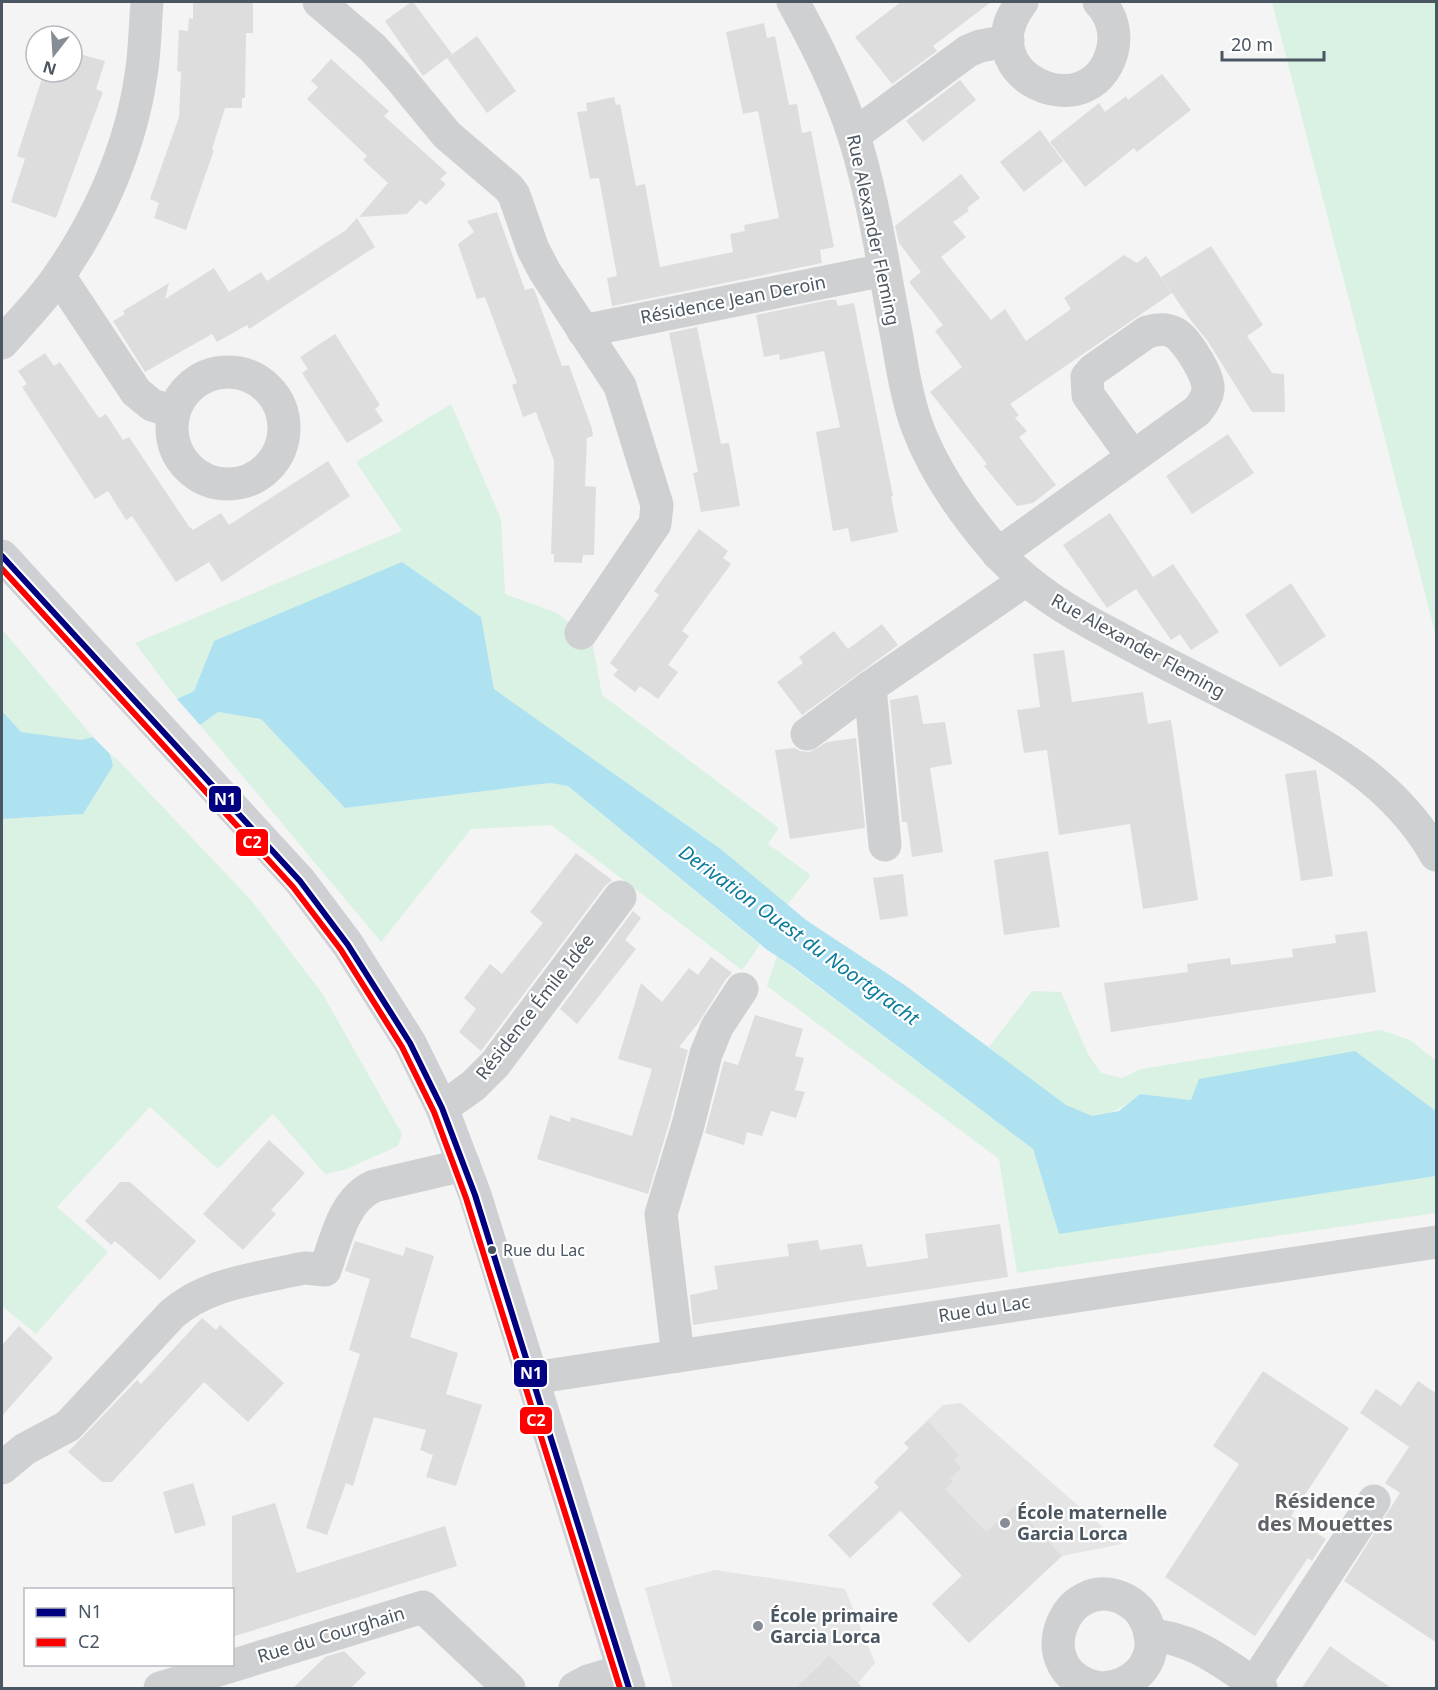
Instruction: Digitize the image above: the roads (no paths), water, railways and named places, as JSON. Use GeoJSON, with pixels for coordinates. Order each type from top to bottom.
{"type":"FeatureCollection","features":[{"type":"Feature","properties":{"kind":"street"},"geometry":{"type":"LineString","coordinates":[[2,343],[59,276],[92,220],[126,140],[141,74],[147,2]]}},
{"type":"Feature","properties":{"kind":"street"},"geometry":{"type":"LineString","coordinates":[[319,2],[372,47],[447,135],[508,188],[519,205],[533,249],[545,272],[621,386],[657,505],[655,524],[581,633]]}},
{"type":"Feature","properties":{"kind":"street","name":"Rue Alexander Fleming"},"geometry":{"type":"LineString","coordinates":[[793,2],[833,79],[854,135],[872,205],[906,385],[918,427],[944,480],[970,519],[998,554],[1026,580],[1077,617],[1302,733],[1347,760],[1365,773],[1398,804],[1437,855]]}},
{"type":"Feature","properties":{"kind":"street"},"geometry":{"type":"LineString","coordinates":[[1022,2],[1012,16],[1008,33],[1011,58],[1033,83],[1057,91],[1082,87],[1102,72],[1113,48],[1112,22],[1099,2]]}},
{"type":"Feature","properties":{"kind":"street"},"geometry":{"type":"LineString","coordinates":[[854,135],[968,51],[980,46],[1008,41]]}},
{"type":"Feature","properties":{"kind":"street","name":"Résidence Jean Deroin"},"geometry":{"type":"LineString","coordinates":[[583,331],[884,270]]}},
{"type":"Feature","properties":{"kind":"street"},"geometry":{"type":"LineString","coordinates":[[59,276],[136,392],[152,405],[174,412]]}},
{"type":"Feature","properties":{"kind":"street"},"geometry":{"type":"LineString","coordinates":[[998,554],[1133,457]]}},
{"type":"Feature","properties":{"kind":"street"},"geometry":{"type":"LineString","coordinates":[[2,556],[208,779],[315,899],[371,979],[401,1027],[442,1108],[464,1165],[627,1679],[588,1681],[575,1689]]}},
{"type":"Feature","properties":{"kind":"street"},"geometry":{"type":"LineString","coordinates":[[807,734],[870,687],[1026,580]]}},
{"type":"Feature","properties":{"kind":"street"},"geometry":{"type":"LineString","coordinates":[[870,687],[885,845]]}},
{"type":"Feature","properties":{"kind":"street","name":"Résidence Émile Idée"},"geometry":{"type":"LineString","coordinates":[[442,1108],[473,1086],[495,1064],[620,897]]}},
{"type":"Feature","properties":{"kind":"street"},"geometry":{"type":"LineString","coordinates":[[678,1356],[661,1214],[688,1125],[706,1054],[717,1027],[742,988]]}},
{"type":"Feature","properties":{"kind":"street"},"geometry":{"type":"LineString","coordinates":[[2,1468],[19,1453],[68,1426],[172,1314],[191,1298],[216,1287],[294,1270],[305,1268],[325,1270],[349,1208],[364,1191],[374,1186],[464,1165]]}},
{"type":"Feature","properties":{"kind":"street","name":"Rue du Lac"},"geometry":{"type":"LineString","coordinates":[[532,1378],[1437,1242]]}},
{"type":"Feature","properties":{"kind":"street"},"geometry":{"type":"LineString","coordinates":[[1150,1635],[1175,1638],[1189,1643],[1258,1686],[1374,1501]]}},
{"type":"Feature","properties":{"kind":"street"},"geometry":{"type":"LineString","coordinates":[[1107,1595],[1124,1599],[1139,1610],[1148,1626],[1150,1653],[1142,1670],[1128,1682],[1102,1689],[1076,1680],[1060,1658],[1058,1640],[1059,1631],[1073,1607],[1088,1598],[1107,1595]]}},
{"type":"Feature","properties":{"kind":"street","name":"Rue du Courghain"},"geometry":{"type":"LineString","coordinates":[[234,1666],[423,1607],[509,1689]]}},
{"type":"Feature","properties":{"kind":"street","name":"Rue du Courghain"},"geometry":{"type":"LineString","coordinates":[[160,1689],[234,1666]]}},
{"type":"Feature","properties":{"kind":"water","name":"Derivation Ouest du Noortgracht"},"geometry":{"type":"Polygon","coordinates":[[[402,562],[481,617],[494,689],[722,850],[806,920],[906,986],[1066,1105],[1092,1116],[1119,1111],[1140,1094],[1191,1100],[1199,1079],[1355,1051],[1436,1111],[1436,1176],[1059,1234],[1033,1149],[766,949],[568,786],[550,783],[345,808],[261,719],[218,712],[200,725],[177,699],[194,691],[214,641],[402,562]]]}},
{"type":"Feature","properties":{"kind":"water"},"geometry":{"type":"Polygon","coordinates":[[[2,711],[21,732],[81,740],[93,737],[110,754],[113,766],[83,814],[2,819],[2,711]]]}},
{"type":"Feature","properties":{"kind":"place","name":"Rue du Lac"},"geometry":{"type":"Point","coordinates":[492,1250]}},
{"type":"Feature","properties":{"kind":"place","name":"École maternelle Garcia Lorca"},"geometry":{"type":"Point","coordinates":[1005,1523]}},
{"type":"Feature","properties":{"kind":"place","name":"École primaire Garcia Lorca"},"geometry":{"type":"Point","coordinates":[758,1626]}},
{"type":"Feature","properties":{"kind":"district","name":"Résidence des Mouettes"},"geometry":{"type":"Point","coordinates":[1325,1512]}}]}
